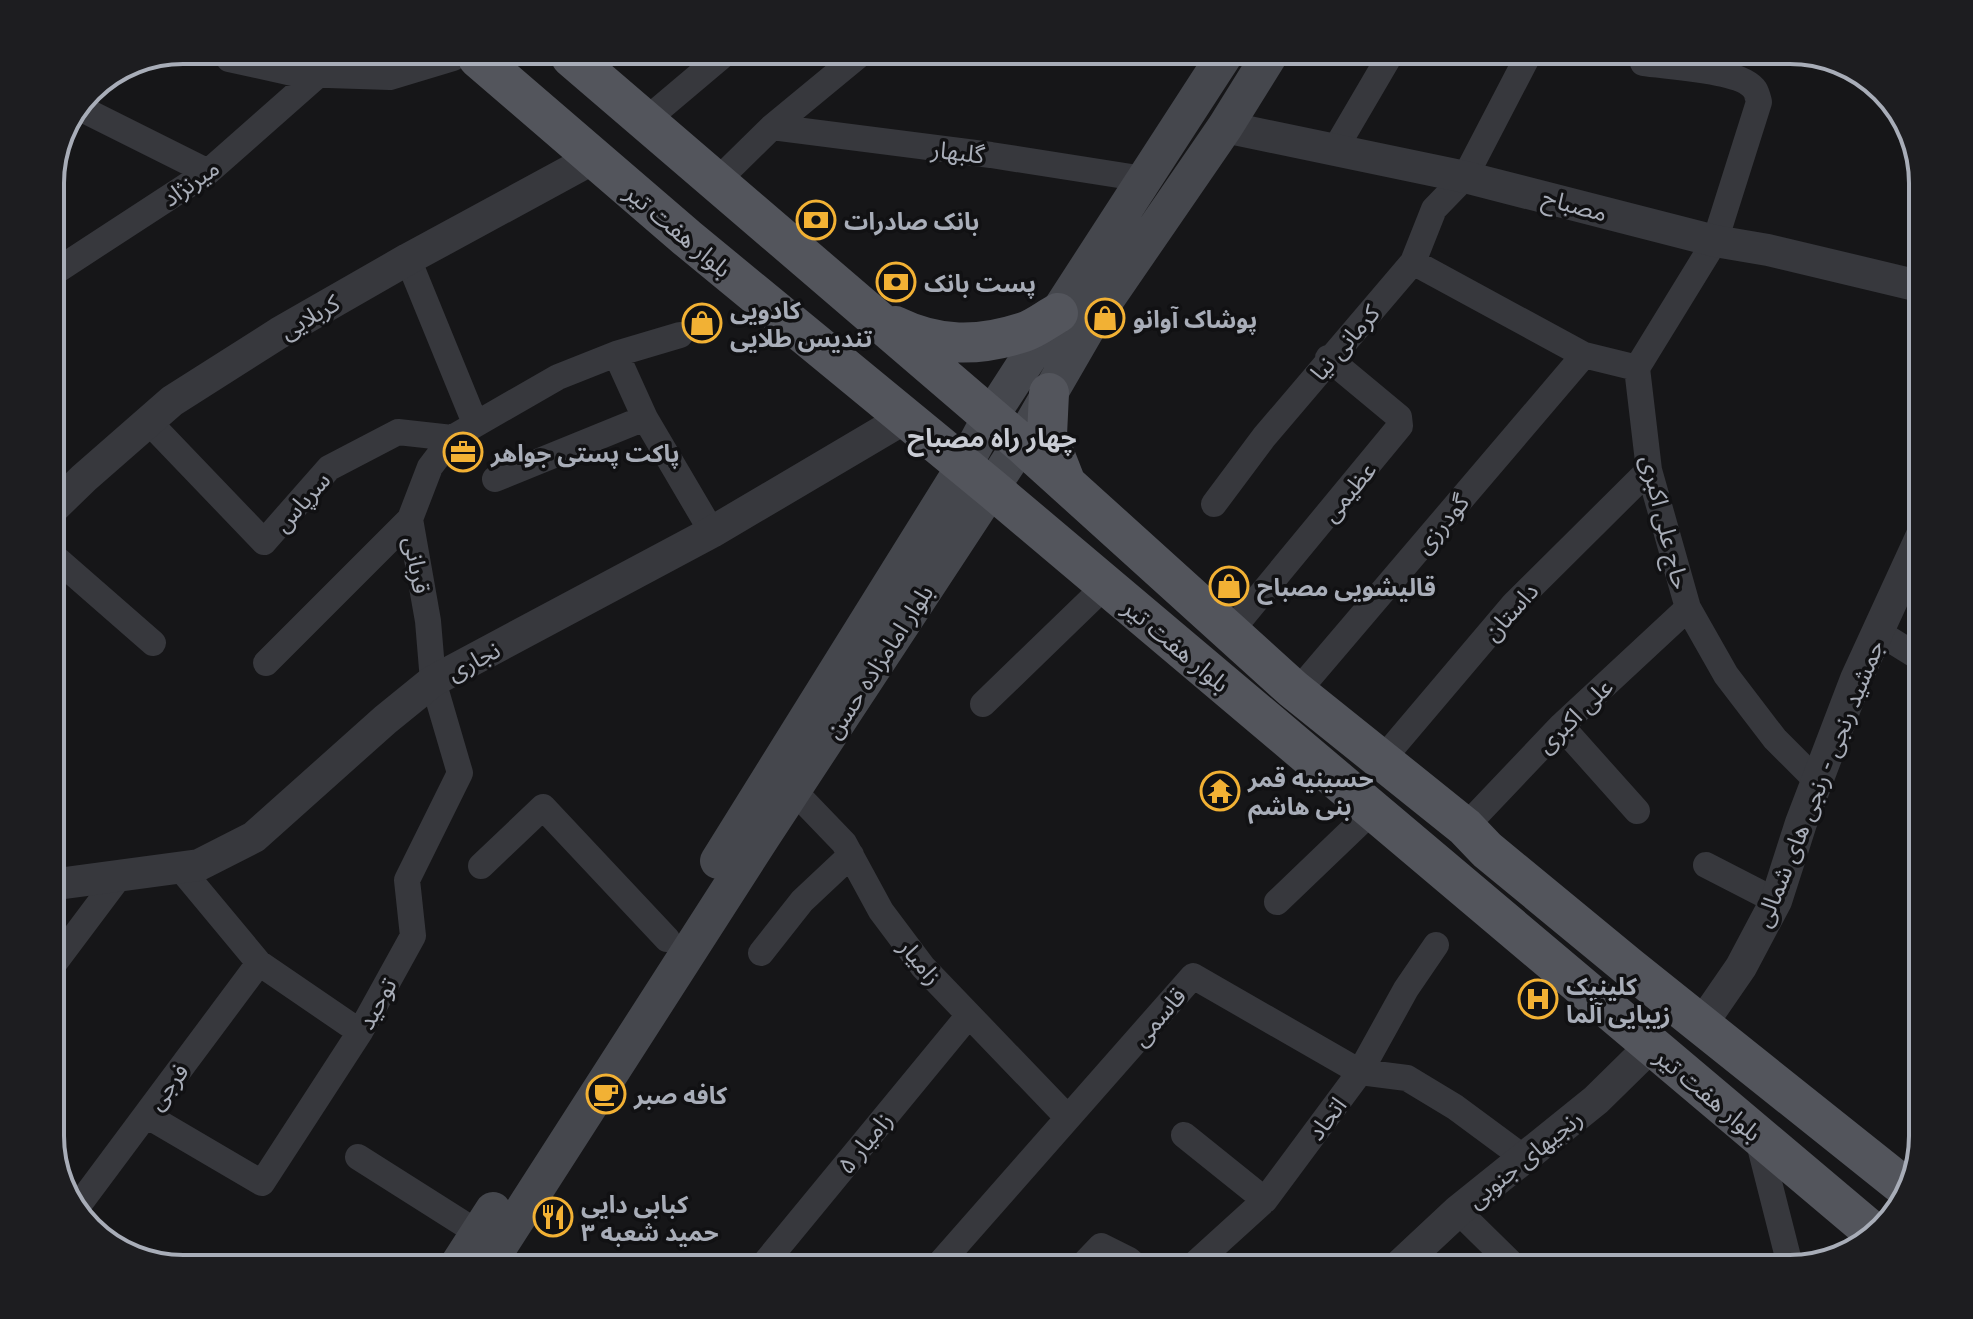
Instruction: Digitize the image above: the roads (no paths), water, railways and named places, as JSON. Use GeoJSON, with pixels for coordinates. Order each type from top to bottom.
{"type":"FeatureCollection","features":[{"type":"Feature","properties":{"kind":"main road","name":"بلوار هفت تیر"},"geometry":{"type":"LineString","coordinates":[[485,64],[1866,1226]]}},
{"type":"Feature","properties":{"kind":"main road","name":"بلوار هفت تیر"},"geometry":{"type":"LineString","coordinates":[[579,64],[989,419],[1021,443],[1297,692],[1701,1025],[1899,1183]]}},
{"type":"Feature","properties":{"kind":"main road","name":"بلوار امامزاده حسن"},"geometry":{"type":"LineString","coordinates":[[464,1255],[793,790],[977,477],[989,419],[1219,64]]}},
{"type":"Feature","properties":{"kind":"main road","name":"بلوار امامزاده حسن"},"geometry":{"type":"LineString","coordinates":[[493,1255],[620,1035],[667,939],[977,477],[1021,443],[1091,322],[1225,127],[1264,64]]}},
{"type":"Feature","properties":{"kind":"main road"},"geometry":{"type":"LineString","coordinates":[[869,314],[937,342],[966,343],[1026,332],[1058,313]]}},
{"type":"Feature","properties":{"kind":"main road"},"geometry":{"type":"LineString","coordinates":[[1049,393],[1047,435],[1067,485]]}},
{"type":"Feature","properties":{"kind":"main road"},"geometry":{"type":"LineString","coordinates":[[1457,883],[1478,885],[1493,881],[1495,870],[1476,838]]}},
{"type":"Feature","properties":{"kind":"main road"},"geometry":{"type":"LineString","coordinates":[[1533,947],[1528,926],[1532,913],[1564,913]]}},
{"type":"Feature","properties":{"kind":"street"},"geometry":{"type":"LineString","coordinates":[[252,64],[297,74],[390,77],[433,64]]}},
{"type":"Feature","properties":{"kind":"street"},"geometry":{"type":"LineString","coordinates":[[645,121],[713,64]]}},
{"type":"Feature","properties":{"kind":"street"},"geometry":{"type":"LineString","coordinates":[[716,182],[772,127],[848,64]]}},
{"type":"Feature","properties":{"kind":"street"},"geometry":{"type":"LineString","coordinates":[[1334,151],[1385,64]]}},
{"type":"Feature","properties":{"kind":"street","name":"کرمانی نیا"},"geometry":{"type":"LineString","coordinates":[[1214,504],[1328,358],[1413,262],[1434,209],[1465,177],[1524,64]]}},
{"type":"Feature","properties":{"kind":"street"},"geometry":{"type":"LineString","coordinates":[[1413,262],[1584,355],[1637,368],[1715,241],[1759,102],[1756,90],[1732,64]]}},
{"type":"Feature","properties":{"kind":"street","name":"میرنژاد"},"geometry":{"type":"LineString","coordinates":[[64,266],[208,172],[319,74]]}},
{"type":"Feature","properties":{"kind":"street"},"geometry":{"type":"LineString","coordinates":[[88,112],[208,172]]}},
{"type":"Feature","properties":{"kind":"street","name":"گلبهار"},"geometry":{"type":"LineString","coordinates":[[772,127],[991,155],[1144,179]]}},
{"type":"Feature","properties":{"kind":"street","name":"مصباح"},"geometry":{"type":"LineString","coordinates":[[1225,127],[1465,177],[1715,241],[1768,250],[1909,284]]}},
{"type":"Feature","properties":{"kind":"street","name":"کربلایی"},"geometry":{"type":"LineString","coordinates":[[64,497],[172,401],[279,333],[594,158]]}},
{"type":"Feature","properties":{"kind":"street"},"geometry":{"type":"LineString","coordinates":[[408,259],[475,423]]}},
{"type":"Feature","properties":{"kind":"street","name":"قربانی"},"geometry":{"type":"LineString","coordinates":[[433,681],[428,621],[410,519],[430,467],[452,438],[558,377],[616,354],[680,335]]}},
{"type":"Feature","properties":{"kind":"street"},"geometry":{"type":"LineString","coordinates":[[616,354],[645,418],[712,532]]}},
{"type":"Feature","properties":{"kind":"street","name":"گودرزی"},"geometry":{"type":"LineString","coordinates":[[1297,692],[1584,355]]}},
{"type":"Feature","properties":{"kind":"street","name":"عظیمی"},"geometry":{"type":"LineString","coordinates":[[1230,632],[1400,426],[1399,417],[1328,358]]}},
{"type":"Feature","properties":{"kind":"street","name":"حاج علی اکبری"},"geometry":{"type":"LineString","coordinates":[[1637,368],[1649,470],[1688,608],[1726,675],[1775,739],[1817,781]]}},
{"type":"Feature","properties":{"kind":"street"},"geometry":{"type":"LineString","coordinates":[[495,479],[645,418]]}},
{"type":"Feature","properties":{"kind":"street","name":"نجاری"},"geometry":{"type":"LineString","coordinates":[[64,883],[199,865],[254,837],[433,681],[712,532],[905,418]]}},
{"type":"Feature","properties":{"kind":"street","name":"سرپاس"},"geometry":{"type":"LineString","coordinates":[[148,421],[264,542],[329,468],[398,432],[452,438]]}},
{"type":"Feature","properties":{"kind":"street","name":"داستان"},"geometry":{"type":"LineString","coordinates":[[1381,761],[1514,604],[1649,470]]}},
{"type":"Feature","properties":{"kind":"street"},"geometry":{"type":"LineString","coordinates":[[266,663],[410,519]]}},
{"type":"Feature","properties":{"kind":"street"},"geometry":{"type":"LineString","coordinates":[[64,565],[153,643]]}},
{"type":"Feature","properties":{"kind":"street","name":"جمشید رنجی - رنجی های شمالی"},"geometry":{"type":"LineString","coordinates":[[1701,1025],[1741,967],[1776,901],[1856,679],[1909,570]]}},
{"type":"Feature","properties":{"kind":"street"},"geometry":{"type":"LineString","coordinates":[[983,704],[1106,585]]}},
{"type":"Feature","properties":{"kind":"street","name":"علی اکبری"},"geometry":{"type":"LineString","coordinates":[[1476,838],[1561,726],[1688,608]]}},
{"type":"Feature","properties":{"kind":"street"},"geometry":{"type":"LineString","coordinates":[[1878,632],[1909,651]]}},
{"type":"Feature","properties":{"kind":"street","name":"توحید"},"geometry":{"type":"LineString","coordinates":[[146,1115],[262,1183],[360,1032],[413,936],[407,880],[460,773],[433,681]]}},
{"type":"Feature","properties":{"kind":"street"},"geometry":{"type":"LineString","coordinates":[[1561,726],[1637,811]]}},
{"type":"Feature","properties":{"kind":"street","name":"زامیار"},"geometry":{"type":"LineString","coordinates":[[793,790],[844,843],[881,911],[923,967],[1068,1118]]}},
{"type":"Feature","properties":{"kind":"street"},"geometry":{"type":"LineString","coordinates":[[481,866],[543,807],[667,939]]}},
{"type":"Feature","properties":{"kind":"street"},"geometry":{"type":"LineString","coordinates":[[1277,902],[1372,811]]}},
{"type":"Feature","properties":{"kind":"street"},"geometry":{"type":"LineString","coordinates":[[761,953],[802,901],[851,855]]}},
{"type":"Feature","properties":{"kind":"street"},"geometry":{"type":"LineString","coordinates":[[1706,865],[1776,901]]}},
{"type":"Feature","properties":{"kind":"street"},"geometry":{"type":"LineString","coordinates":[[180,868],[259,963],[360,1032]]}},
{"type":"Feature","properties":{"kind":"street"},"geometry":{"type":"LineString","coordinates":[[64,950],[119,877]]}},
{"type":"Feature","properties":{"kind":"street","name":"اتحاد"},"geometry":{"type":"LineString","coordinates":[[1204,1255],[1265,1200],[1360,1072],[1406,989],[1436,945]]}},
{"type":"Feature","properties":{"kind":"street","name":"فرجی"},"geometry":{"type":"LineString","coordinates":[[83,1199],[259,963]]}},
{"type":"Feature","properties":{"kind":"street","name":"قاسمی"},"geometry":{"type":"LineString","coordinates":[[947,1255],[1193,976],[1360,1072],[1407,1078],[1455,1107],[1524,1158]]}},
{"type":"Feature","properties":{"kind":"street","name":"زامیار ۵"},"geometry":{"type":"LineString","coordinates":[[772,1255],[969,1015]]}},
{"type":"Feature","properties":{"kind":"street","name":"رنجیهای جنوبی"},"geometry":{"type":"LineString","coordinates":[[1411,1255],[1458,1211],[1596,1100],[1651,1046]]}},
{"type":"Feature","properties":{"kind":"street"},"geometry":{"type":"LineString","coordinates":[[1184,1135],[1265,1200]]}},
{"type":"Feature","properties":{"kind":"street"},"geometry":{"type":"LineString","coordinates":[[1757,1135],[1787,1255]]}},
{"type":"Feature","properties":{"kind":"street"},"geometry":{"type":"LineString","coordinates":[[358,1157],[478,1233]]}},
{"type":"Feature","properties":{"kind":"street"},"geometry":{"type":"LineString","coordinates":[[1458,1211],[1503,1255]]}},
{"type":"Feature","properties":{"kind":"street"},"geometry":{"type":"LineString","coordinates":[[1092,1255],[1101,1246],[1119,1255]]}},
{"type":"Feature","properties":{"kind":"place","name":"بانک صادرات"},"geometry":{"type":"Point","coordinates":[816,220]}},
{"type":"Feature","properties":{"kind":"place","name":"پست بانک"},"geometry":{"type":"Point","coordinates":[896,282]}},
{"type":"Feature","properties":{"kind":"place","name":"پوشاک آوانو"},"geometry":{"type":"Point","coordinates":[1105,318]}},
{"type":"Feature","properties":{"kind":"place","name":"کادویی تندیس طلایی"},"geometry":{"type":"Point","coordinates":[702,323]}},
{"type":"Feature","properties":{"kind":"place","name":"پاکت پستی جواهر"},"geometry":{"type":"Point","coordinates":[463,452]}},
{"type":"Feature","properties":{"kind":"place","name":"قالیشویی مصباح"},"geometry":{"type":"Point","coordinates":[1229,586]}},
{"type":"Feature","properties":{"kind":"place","name":"حسینیه قمر بنی هاشم"},"geometry":{"type":"Point","coordinates":[1220,791]}},
{"type":"Feature","properties":{"kind":"place","name":"کلینیک زیبایی آلما"},"geometry":{"type":"Point","coordinates":[1538,999]}},
{"type":"Feature","properties":{"kind":"place","name":"کافه صبر"},"geometry":{"type":"Point","coordinates":[606,1094]}},
{"type":"Feature","properties":{"kind":"place","name":"کبابی دایی حمید شعبه ۳"},"geometry":{"type":"Point","coordinates":[553,1217]}},
{"type":"Feature","properties":{"kind":"district","name":"چهار راه مصباح"},"geometry":{"type":"Point","coordinates":[992,437]}}]}
